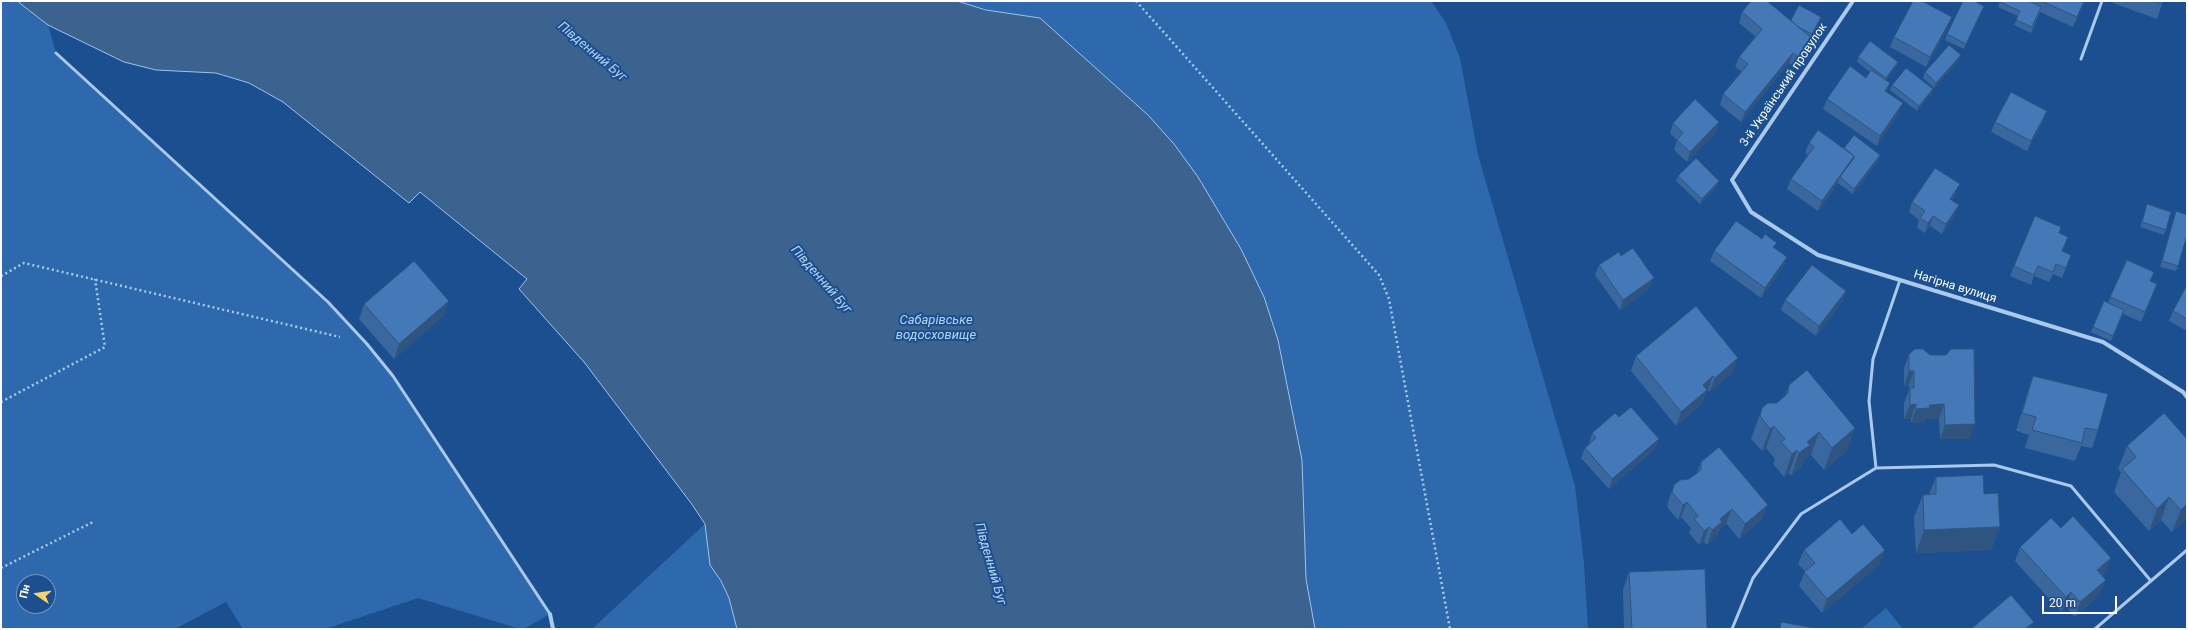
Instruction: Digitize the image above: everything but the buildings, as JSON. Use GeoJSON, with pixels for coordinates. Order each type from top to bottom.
{"type":"FeatureCollection","features":[{"type":"Feature","properties":{"kind":"street","name":"3-й Український провулок"},"geometry":{"type":"LineString","coordinates":[[1732,180],[1853,1]]}},
{"type":"Feature","properties":{"kind":"street","name":"Нагірна вулиця"},"geometry":{"type":"LineString","coordinates":[[1732,180],[1751,212],[1818,255],[2103,342],[2183,392],[2187,397]]}},
{"type":"Feature","properties":{"kind":"street"},"geometry":{"type":"LineString","coordinates":[[550,614],[553,629]]}},
{"type":"Feature","properties":{"kind":"lane"},"geometry":{"type":"LineString","coordinates":[[2081,59],[2102,1]]}},
{"type":"Feature","properties":{"kind":"lane"},"geometry":{"type":"LineString","coordinates":[[56,53],[328,302],[367,344],[392,376],[550,614]]}},
{"type":"Feature","properties":{"kind":"lane"},"geometry":{"type":"LineString","coordinates":[[1876,468],[1869,401],[1873,359],[1900,280]]}},
{"type":"Feature","properties":{"kind":"lane"},"geometry":{"type":"LineString","coordinates":[[1732,629],[1753,578],[1801,514],[1876,468],[1994,465],[2071,486],[2152,580]]}},
{"type":"Feature","properties":{"kind":"lane"},"geometry":{"type":"LineString","coordinates":[[2095,629],[2187,550]]}},
{"type":"Feature","properties":{"kind":"path"},"geometry":{"type":"LineString","coordinates":[[1136,1],[1379,275],[1389,299],[1450,629]]}},
{"type":"Feature","properties":{"kind":"path"},"geometry":{"type":"LineString","coordinates":[[1,276],[24,263],[367,344]]}},
{"type":"Feature","properties":{"kind":"path"},"geometry":{"type":"LineString","coordinates":[[1,402],[105,347],[95,279]]}},
{"type":"Feature","properties":{"kind":"path"},"geometry":{"type":"LineString","coordinates":[[1,568],[93,522]]}},
{"type":"Feature","properties":{"kind":"shaded area"},"geometry":{"type":"Polygon","coordinates":[[[1,1],[17,1],[48,25],[56,53],[328,302],[367,344],[393,376],[550,614],[524,629],[520,629],[418,598],[325,629],[243,629],[226,602],[175,629],[1,629],[1,1]]]}},
{"type":"Feature","properties":{"kind":"shaded area"},"geometry":{"type":"Polygon","coordinates":[[[957,1],[1431,1],[1446,23],[1460,58],[1478,155],[1575,486],[1584,563],[1588,629],[1237,629],[997,12],[957,1]]]}},
{"type":"Feature","properties":{"kind":"shaded area"},"geometry":{"type":"Polygon","coordinates":[[[705,524],[710,565],[721,581],[729,598],[737,629],[592,629],[705,524]]]}},
{"type":"Feature","properties":{"kind":"shaded area"},"geometry":{"type":"Polygon","coordinates":[[[1886,608],[1903,629],[1861,629],[1886,608]]]}},
{"type":"Feature","properties":{"kind":"water","name":"Сабарівське водосховище"},"geometry":{"type":"Polygon","coordinates":[[[17,1],[957,1],[986,10],[1040,18],[1148,115],[1174,144],[1198,177],[1241,249],[1264,297],[1278,340],[1302,460],[1306,579],[1315,629],[737,629],[729,598],[721,581],[710,565],[705,524],[691,503],[584,362],[519,289],[527,279],[420,192],[409,203],[283,102],[249,83],[216,73],[156,70],[124,62],[48,25],[17,1]]]}},
{"type":"Feature","properties":{"kind":"water label","name":"Південний Буг"},"geometry":{"type":"Point","coordinates":[592,52]}},
{"type":"Feature","properties":{"kind":"water label","name":"Південний Буг"},"geometry":{"type":"Point","coordinates":[821,280]}},
{"type":"Feature","properties":{"kind":"water label","name":"Південний Буг"},"geometry":{"type":"Point","coordinates":[990,564]}}]}
